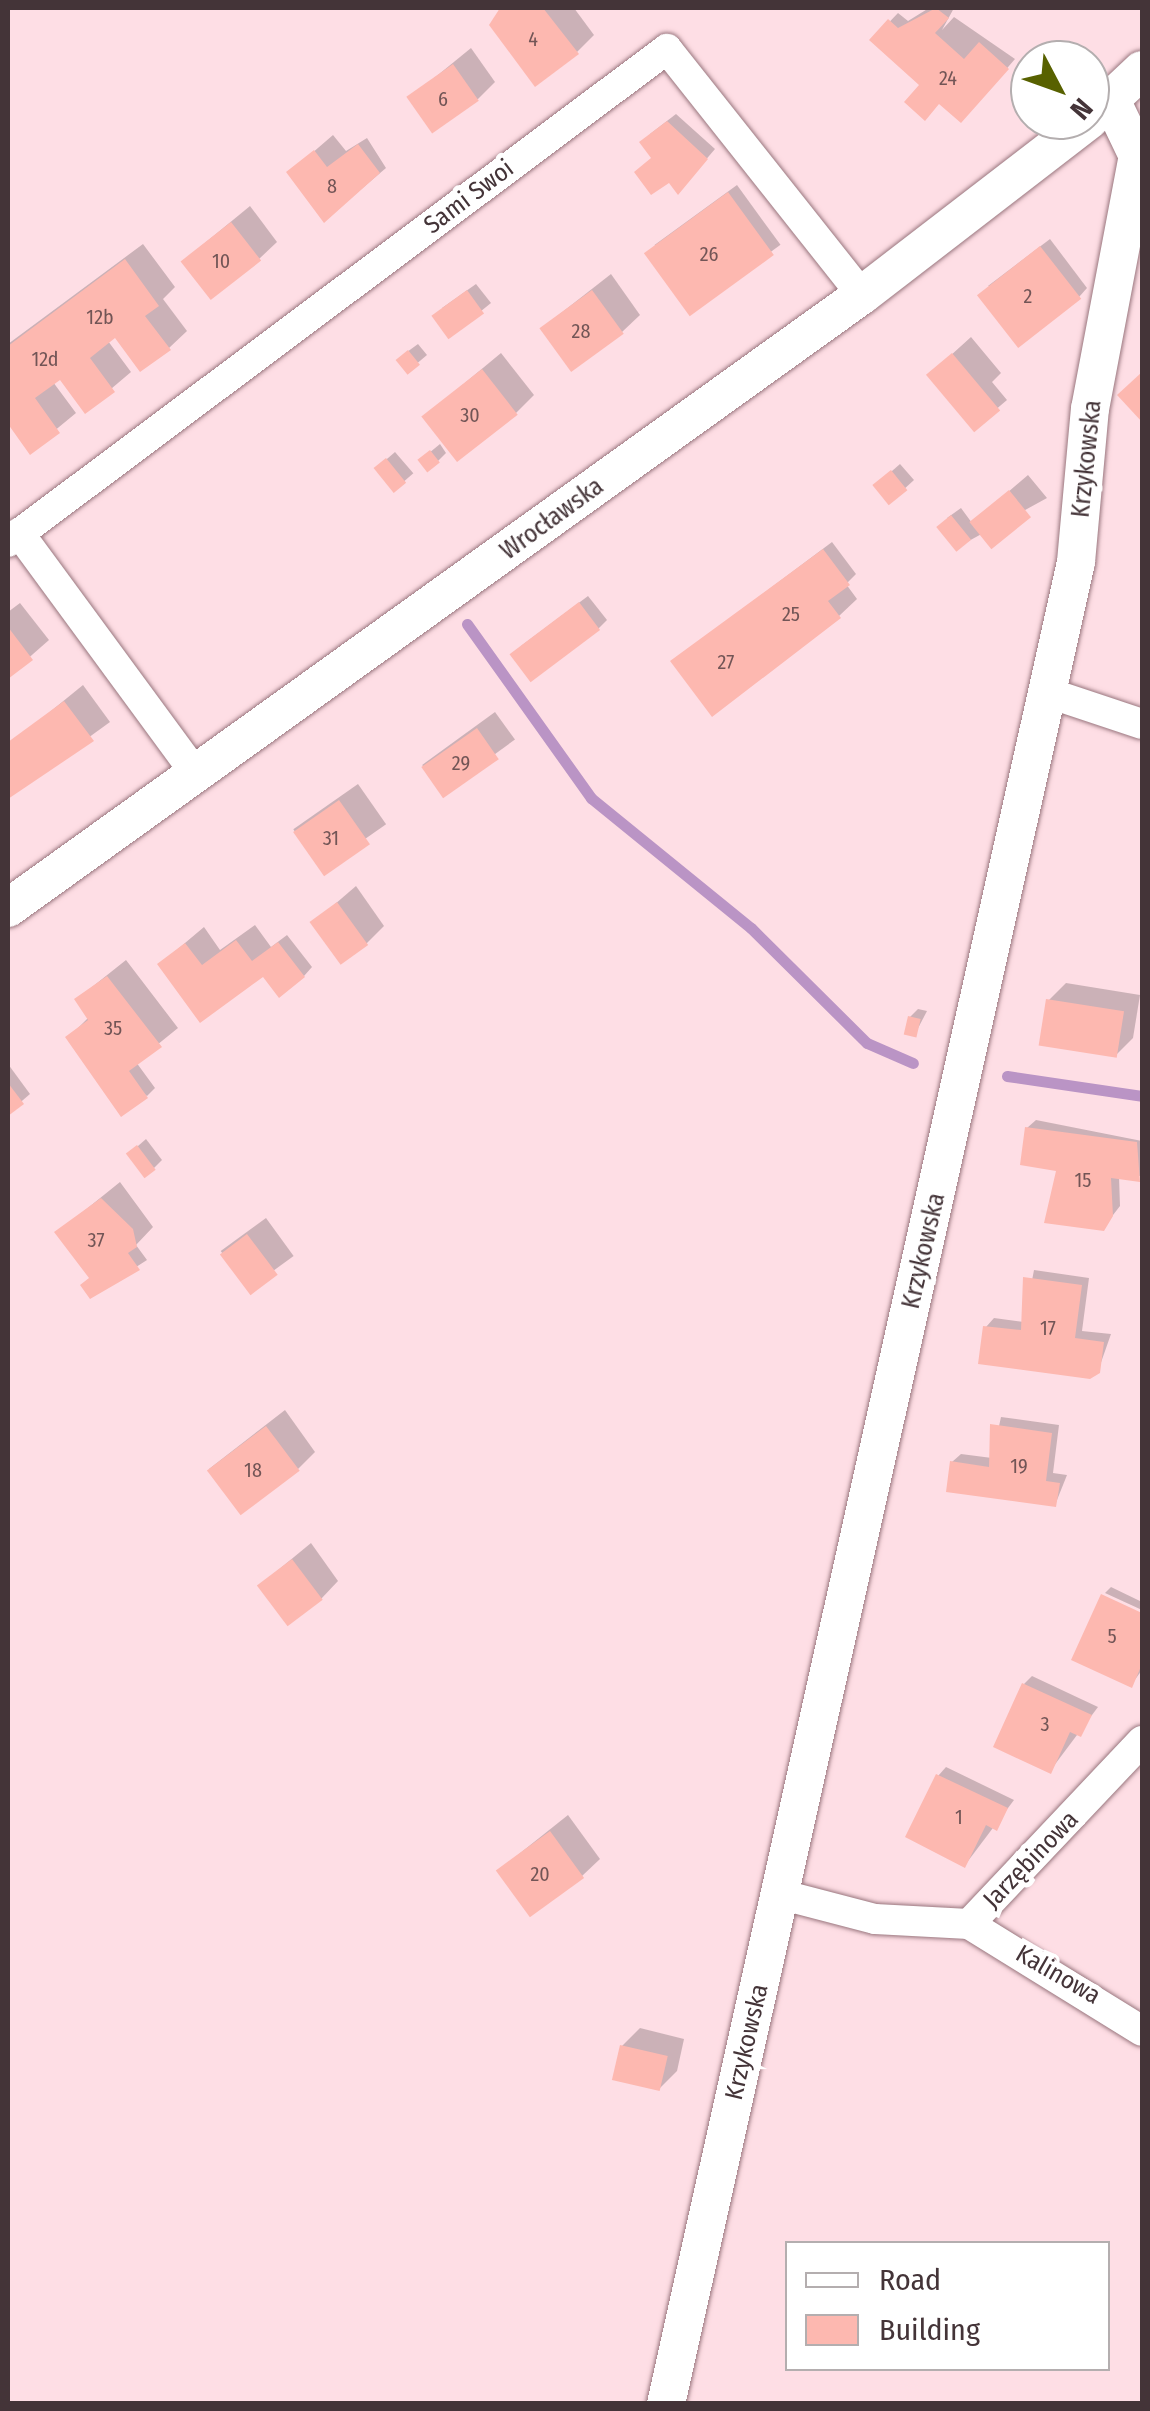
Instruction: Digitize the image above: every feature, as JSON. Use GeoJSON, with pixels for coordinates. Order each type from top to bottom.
{"type":"FeatureCollection","features":[{"type":"Feature","properties":{"kind":"street","name":"Sami Swoi"},"geometry":{"type":"LineString","coordinates":[[195,772],[13,538],[666,49],[862,295]]}},
{"type":"Feature","properties":{"kind":"street","name":"Wrocławska"},"geometry":{"type":"LineString","coordinates":[[1110,101],[1142,70]]}},
{"type":"Feature","properties":{"kind":"street","name":"Krzykowska"},"geometry":{"type":"LineString","coordinates":[[666,2404],[1049,693],[1138,156],[1110,127]]}},
{"type":"Feature","properties":{"kind":"street","name":"Wrocławska"},"geometry":{"type":"LineString","coordinates":[[8,908],[862,295],[1062,140]]}},
{"type":"Feature","properties":{"kind":"street"},"geometry":{"type":"LineString","coordinates":[[1049,693],[1142,724]]}},
{"type":"Feature","properties":{"kind":"street","name":"Jarzębinowa"},"geometry":{"type":"LineString","coordinates":[[779,1894],[875,1918],[970,1924],[1142,1741]]}},
{"type":"Feature","properties":{"kind":"street","name":"Kalinowa"},"geometry":{"type":"LineString","coordinates":[[970,1924],[1142,2030]]}},
{"type":"Feature","properties":{"kind":"building"},"geometry":{"type":"Polygon","coordinates":[[[500,8],[543,8],[579,54],[535,87],[489,25],[500,8]]]}},
{"type":"Feature","properties":{"kind":"building"},"geometry":{"type":"Polygon","coordinates":[[[936,8],[949,18],[935,33],[964,59],[979,42],[1009,69],[961,123],[939,104],[925,121],[904,102],[919,85],[869,40],[888,19],[898,28],[936,8]]]}},
{"type":"Feature","properties":{"kind":"building"},"geometry":{"type":"Polygon","coordinates":[[[453,64],[479,101],[432,134],[406,97],[453,64]]]}},
{"type":"Feature","properties":{"kind":"building"},"geometry":{"type":"Polygon","coordinates":[[[667,121],[708,159],[678,195],[669,183],[651,195],[634,172],[651,158],[639,142],[667,121]]]}},
{"type":"Feature","properties":{"kind":"building"},"geometry":{"type":"Polygon","coordinates":[[[358,144],[380,173],[324,223],[286,172],[314,150],[327,167],[358,144]]]}},
{"type":"Feature","properties":{"kind":"building"},"geometry":{"type":"Polygon","coordinates":[[[728,192],[774,255],[690,316],[644,253],[728,192]]]}},
{"type":"Feature","properties":{"kind":"building"},"geometry":{"type":"Polygon","coordinates":[[[231,222],[261,261],[211,300],[181,261],[231,222]]]}},
{"type":"Feature","properties":{"kind":"building"},"geometry":{"type":"Polygon","coordinates":[[[1040,246],[1081,299],[1018,348],[977,295],[1040,246]]]}},
{"type":"Feature","properties":{"kind":"building"},"geometry":{"type":"Polygon","coordinates":[[[125,259],[159,306],[145,316],[171,350],[140,372],[115,338],[90,358],[115,392],[85,414],[60,380],[35,398],[60,433],[30,455],[8,424],[8,346],[125,259]]]}},
{"type":"Feature","properties":{"kind":"building"},"geometry":{"type":"Polygon","coordinates":[[[467,290],[484,313],[448,339],[431,316],[467,290]]]}},
{"type":"Feature","properties":{"kind":"building"},"geometry":{"type":"Polygon","coordinates":[[[592,290],[624,334],[571,372],[539,328],[592,290]]]}},
{"type":"Feature","properties":{"kind":"building"},"geometry":{"type":"Polygon","coordinates":[[[408,350],[420,365],[408,375],[396,360],[408,350]]]}},
{"type":"Feature","properties":{"kind":"building"},"geometry":{"type":"Polygon","coordinates":[[[952,353],[1000,410],[974,432],[926,375],[952,353]]]}},
{"type":"Feature","properties":{"kind":"building"},"geometry":{"type":"Polygon","coordinates":[[[482,369],[518,415],[457,462],[421,416],[482,369]]]}},
{"type":"Feature","properties":{"kind":"building"},"geometry":{"type":"Polygon","coordinates":[[[1142,372],[1142,422],[1117,395],[1142,372]]]}},
{"type":"Feature","properties":{"kind":"building"},"geometry":{"type":"Polygon","coordinates":[[[430,450],[440,463],[427,472],[417,460],[430,450]]]}},
{"type":"Feature","properties":{"kind":"building"},"geometry":{"type":"Polygon","coordinates":[[[386,458],[406,483],[394,493],[374,468],[386,458]]]}},
{"type":"Feature","properties":{"kind":"building"},"geometry":{"type":"Polygon","coordinates":[[[891,470],[907,490],[889,505],[872,485],[891,470]]]}},
{"type":"Feature","properties":{"kind":"building"},"geometry":{"type":"Polygon","coordinates":[[[1009,490],[1031,517],[991,549],[969,522],[1009,490]]]}},
{"type":"Feature","properties":{"kind":"building"},"geometry":{"type":"Polygon","coordinates":[[[951,515],[971,540],[956,552],[936,527],[951,515]]]}},
{"type":"Feature","properties":{"kind":"building"},"geometry":{"type":"Polygon","coordinates":[[[823,549],[850,585],[828,601],[841,618],[712,717],[670,661],[823,549]]]}},
{"type":"Feature","properties":{"kind":"building"},"geometry":{"type":"Polygon","coordinates":[[[579,602],[600,630],[531,682],[510,654],[579,602]]]}},
{"type":"Feature","properties":{"kind":"building"},"geometry":{"type":"Polygon","coordinates":[[[8,627],[33,660],[8,679],[8,627]]]}},
{"type":"Feature","properties":{"kind":"building"},"geometry":{"type":"Polygon","coordinates":[[[64,701],[94,741],[8,799],[8,742],[64,701]]]}},
{"type":"Feature","properties":{"kind":"building"},"geometry":{"type":"Polygon","coordinates":[[[477,728],[499,759],[443,798],[421,767],[477,728]]]}},
{"type":"Feature","properties":{"kind":"building"},"geometry":{"type":"Polygon","coordinates":[[[339,800],[370,844],[324,876],[293,832],[339,800]]]}},
{"type":"Feature","properties":{"kind":"building"},"geometry":{"type":"Polygon","coordinates":[[[337,902],[368,945],[341,965],[309,922],[337,902]]]}},
{"type":"Feature","properties":{"kind":"building"},"geometry":{"type":"Polygon","coordinates":[[[236,940],[252,961],[278,942],[305,977],[279,998],[263,977],[200,1023],[157,964],[185,943],[202,965],[236,940]]]}},
{"type":"Feature","properties":{"kind":"building"},"geometry":{"type":"Polygon","coordinates":[[[107,976],[162,1047],[129,1071],[148,1098],[121,1117],[65,1037],[88,1020],[74,999],[107,976]]]}},
{"type":"Feature","properties":{"kind":"building"},"geometry":{"type":"Polygon","coordinates":[[[1046,999],[1124,1011],[1117,1058],[1039,1045],[1046,999]]]}},
{"type":"Feature","properties":{"kind":"building"},"geometry":{"type":"Polygon","coordinates":[[[908,1016],[921,1019],[916,1037],[904,1035],[908,1016]]]}},
{"type":"Feature","properties":{"kind":"building"},"geometry":{"type":"Polygon","coordinates":[[[8,1083],[24,1104],[8,1116],[8,1083]]]}},
{"type":"Feature","properties":{"kind":"building"},"geometry":{"type":"Polygon","coordinates":[[[1025,1127],[1137,1142],[1140,1182],[1111,1178],[1113,1216],[1104,1231],[1044,1223],[1056,1171],[1020,1165],[1025,1127]]]}},
{"type":"Feature","properties":{"kind":"building"},"geometry":{"type":"Polygon","coordinates":[[[137,1145],[156,1170],[144,1178],[126,1153],[137,1145]]]}},
{"type":"Feature","properties":{"kind":"building"},"geometry":{"type":"Polygon","coordinates":[[[101,1198],[133,1229],[137,1247],[128,1253],[140,1270],[90,1299],[80,1285],[89,1278],[54,1232],[101,1198]]]}},
{"type":"Feature","properties":{"kind":"building"},"geometry":{"type":"Polygon","coordinates":[[[247,1234],[278,1275],[251,1295],[220,1254],[247,1234]]]}},
{"type":"Feature","properties":{"kind":"building"},"geometry":{"type":"Polygon","coordinates":[[[1023,1277],[1082,1285],[1075,1338],[1104,1342],[1100,1373],[1090,1379],[978,1364],[983,1326],[1021,1330],[1023,1277]]]}},
{"type":"Feature","properties":{"kind":"building"},"geometry":{"type":"Polygon","coordinates":[[[990,1424],[1052,1433],[1046,1481],[1060,1483],[1056,1507],[946,1492],[950,1461],[989,1467],[990,1424]]]}},
{"type":"Feature","properties":{"kind":"building"},"geometry":{"type":"Polygon","coordinates":[[[266,1426],[300,1471],[241,1515],[207,1471],[266,1426]]]}},
{"type":"Feature","properties":{"kind":"building"},"geometry":{"type":"Polygon","coordinates":[[[292,1559],[323,1600],[288,1626],[257,1585],[292,1559]]]}},
{"type":"Feature","properties":{"kind":"building"},"geometry":{"type":"Polygon","coordinates":[[[1101,1594],[1142,1613],[1142,1664],[1132,1688],[1071,1660],[1101,1594]]]}},
{"type":"Feature","properties":{"kind":"building"},"geometry":{"type":"Polygon","coordinates":[[[1022,1683],[1092,1715],[1081,1737],[1070,1732],[1051,1774],[993,1747],[1022,1683]]]}},
{"type":"Feature","properties":{"kind":"building"},"geometry":{"type":"Polygon","coordinates":[[[936,1774],[1008,1808],[997,1831],[986,1825],[965,1868],[905,1837],[936,1774]]]}},
{"type":"Feature","properties":{"kind":"building"},"geometry":{"type":"Polygon","coordinates":[[[550,1831],[584,1878],[530,1917],[496,1870],[550,1831]]]}},
{"type":"Feature","properties":{"kind":"building"},"geometry":{"type":"Polygon","coordinates":[[[620,2045],[668,2056],[660,2091],[612,2080],[620,2045]]]}},
{"type":"Feature","properties":{"kind":"waterway"},"geometry":{"type":"LineString","coordinates":[[467,624],[591,798],[751,928],[867,1043],[913,1063]]}},
{"type":"Feature","properties":{"kind":"waterway"},"geometry":{"type":"LineString","coordinates":[[1007,1076],[1142,1096]]}}]}
